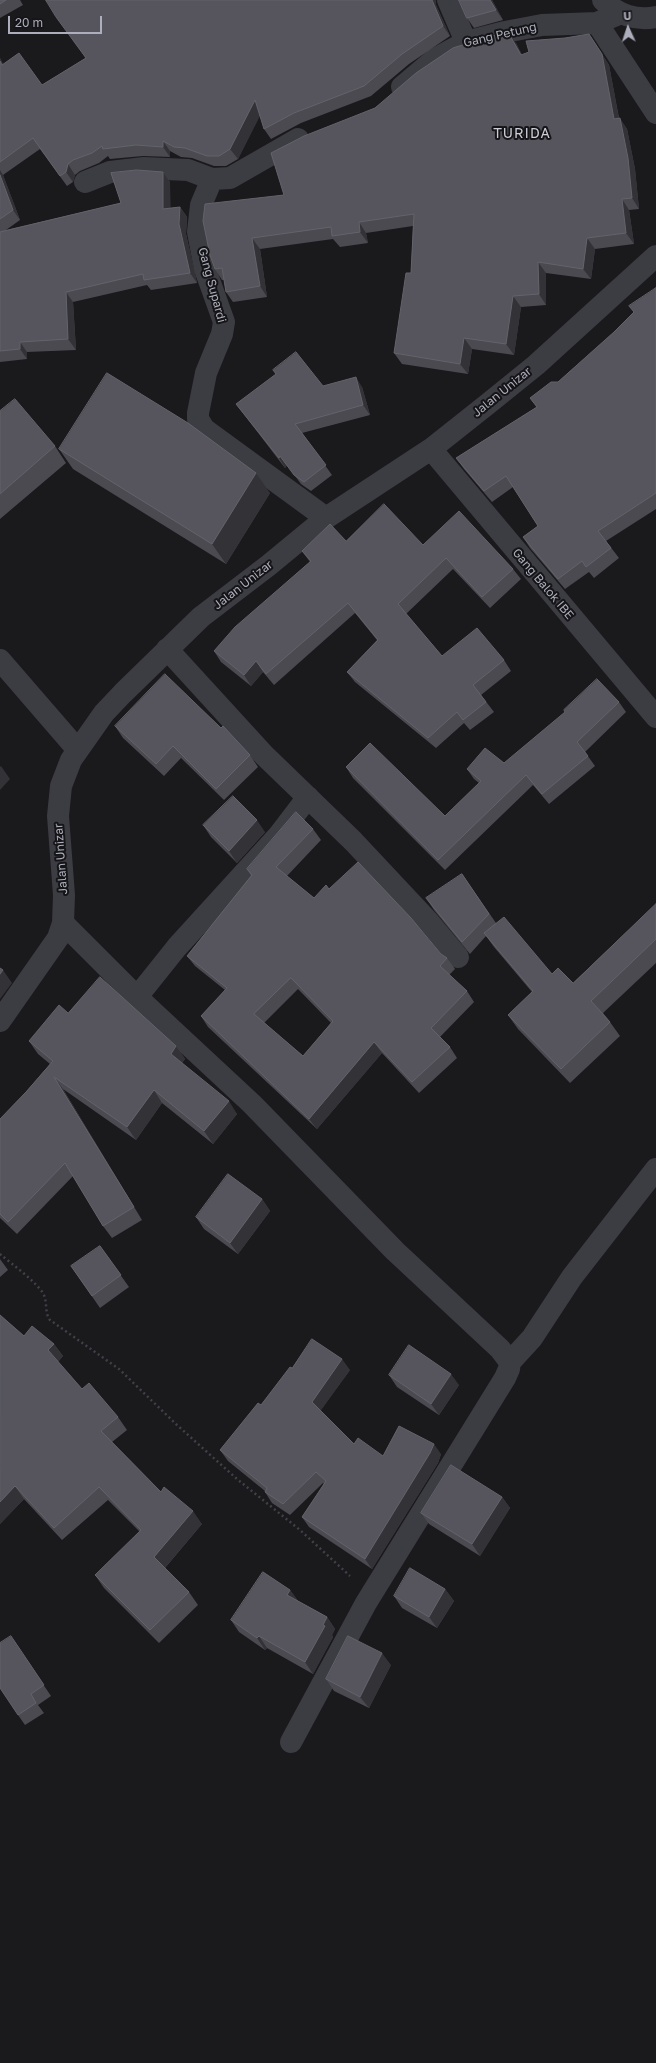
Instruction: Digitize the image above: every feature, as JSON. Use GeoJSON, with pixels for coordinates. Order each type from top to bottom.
{"type":"FeatureCollection","features":[{"type":"Feature","properties":{"kind":"street"},"geometry":{"type":"LineString","coordinates":[[448,0],[466,42]]}},
{"type":"Feature","properties":{"kind":"street"},"geometry":{"type":"LineString","coordinates":[[604,0],[620,13],[639,18],[656,18]]}},
{"type":"Feature","properties":{"kind":"street"},"geometry":{"type":"LineString","coordinates":[[620,13],[597,23],[656,113]]}},
{"type":"Feature","properties":{"kind":"street","name":"Gang Petung"},"geometry":{"type":"LineString","coordinates":[[388,98],[435,59],[466,42],[505,32],[542,25],[597,23]]}},
{"type":"Feature","properties":{"kind":"street"},"geometry":{"type":"LineString","coordinates":[[86,182],[110,172],[144,168],[188,170],[222,180],[238,174],[270,154],[320,130]]}},
{"type":"Feature","properties":{"kind":"street","name":"Gang Supardi"},"geometry":{"type":"LineString","coordinates":[[212,178],[201,205],[198,232],[205,269],[224,322],[222,334],[206,373],[198,419],[204,429],[326,518]]}},
{"type":"Feature","properties":{"kind":"street","name":"Jalan Unizar"},"geometry":{"type":"LineString","coordinates":[[0,1021],[54,947],[63,923],[64,895],[58,816],[61,786],[77,749],[114,703],[201,617],[269,565],[326,518],[431,449],[536,364],[656,256]]}},
{"type":"Feature","properties":{"kind":"street","name":"Gang Balok IBE"},"geometry":{"type":"LineString","coordinates":[[431,449],[656,717]]}},
{"type":"Feature","properties":{"kind":"street"},"geometry":{"type":"LineString","coordinates":[[167,649],[264,755],[353,840],[428,921],[458,957]]}},
{"type":"Feature","properties":{"kind":"street"},"geometry":{"type":"LineString","coordinates":[[0,660],[77,749]]}},
{"type":"Feature","properties":{"kind":"street"},"geometry":{"type":"LineString","coordinates":[[137,997],[177,947],[279,834],[308,797]]}},
{"type":"Feature","properties":{"kind":"street"},"geometry":{"type":"LineString","coordinates":[[63,923],[137,997],[252,1104],[395,1251],[500,1349],[510,1362]]}},
{"type":"Feature","properties":{"kind":"street"},"geometry":{"type":"LineString","coordinates":[[291,1742],[366,1603],[505,1378],[510,1362],[532,1338],[572,1277],[656,1169]]}},
{"type":"Feature","properties":{"kind":"path"},"geometry":{"type":"LineString","coordinates":[[0,1254],[44,1294],[46,1314],[50,1320],[119,1369],[177,1425],[237,1479],[300,1530],[348,1574],[366,1603]]}},
{"type":"Feature","properties":{"kind":"building"},"geometry":{"type":"Polygon","coordinates":[[[0,0],[6,0],[0,4],[0,0]]]}},
{"type":"Feature","properties":{"kind":"building"},"geometry":{"type":"Polygon","coordinates":[[[46,0],[432,0],[443,26],[402,54],[364,86],[294,113],[264,129],[255,100],[230,149],[219,156],[207,156],[185,148],[174,147],[163,141],[163,147],[136,145],[103,149],[102,146],[92,153],[73,160],[68,164],[66,172],[60,176],[33,138],[0,162],[0,61],[2,65],[19,53],[42,85],[86,58],[56,17],[46,0]]]}},
{"type":"Feature","properties":{"kind":"building"},"geometry":{"type":"Polygon","coordinates":[[[459,0],[490,0],[496,10],[467,18],[459,0]]]}},
{"type":"Feature","properties":{"kind":"building"},"geometry":{"type":"Polygon","coordinates":[[[508,32],[521,55],[529,52],[526,41],[565,38],[589,34],[602,54],[614,119],[620,118],[628,158],[632,198],[622,199],[626,233],[587,238],[583,269],[538,262],[539,294],[513,296],[506,344],[464,338],[460,364],[394,353],[406,273],[411,273],[414,214],[359,222],[360,232],[332,236],[331,227],[252,238],[260,286],[226,292],[222,268],[215,269],[210,255],[203,221],[205,204],[284,195],[271,153],[304,136],[375,108],[416,73],[453,48],[508,32]]]}},
{"type":"Feature","properties":{"kind":"building"},"geometry":{"type":"Polygon","coordinates":[[[137,170],[163,172],[163,209],[180,207],[179,224],[190,273],[144,280],[143,274],[66,292],[68,339],[20,342],[20,349],[0,351],[0,232],[121,203],[111,173],[137,170]]]}},
{"type":"Feature","properties":{"kind":"building"},"geometry":{"type":"Polygon","coordinates":[[[0,175],[13,210],[0,219],[0,175]]]}},
{"type":"Feature","properties":{"kind":"building"},"geometry":{"type":"Polygon","coordinates":[[[656,288],[656,493],[598,531],[611,548],[586,567],[582,561],[558,579],[523,537],[538,526],[506,476],[484,491],[456,458],[537,407],[530,398],[551,382],[558,382],[634,312],[629,306],[656,288]]]}},
{"type":"Feature","properties":{"kind":"building"},"geometry":{"type":"Polygon","coordinates":[[[296,352],[323,386],[356,377],[363,405],[295,424],[326,465],[304,482],[294,475],[280,456],[279,458],[236,404],[276,374],[273,370],[296,352]]]}},
{"type":"Feature","properties":{"kind":"building"},"geometry":{"type":"Polygon","coordinates":[[[107,373],[188,423],[256,473],[212,544],[59,449],[107,373]]]}},
{"type":"Feature","properties":{"kind":"building"},"geometry":{"type":"Polygon","coordinates":[[[15,399],[55,446],[0,494],[0,411],[15,399]]]}},
{"type":"Feature","properties":{"kind":"building"},"geometry":{"type":"Polygon","coordinates":[[[384,504],[423,545],[459,511],[513,569],[482,597],[446,558],[398,604],[442,656],[477,628],[504,660],[473,685],[486,702],[463,720],[457,712],[428,738],[347,672],[378,640],[348,603],[266,674],[256,661],[244,675],[214,651],[235,627],[311,561],[302,551],[330,524],[346,541],[384,504]]]}},
{"type":"Feature","properties":{"kind":"building"},"geometry":{"type":"Polygon","coordinates":[[[165,674],[221,728],[223,726],[250,755],[216,789],[173,746],[156,764],[115,726],[165,674]]]}},
{"type":"Feature","properties":{"kind":"building"},"geometry":{"type":"Polygon","coordinates":[[[597,679],[619,702],[577,742],[588,756],[542,794],[526,775],[438,860],[346,767],[370,743],[445,816],[481,781],[467,769],[485,748],[504,763],[565,712],[564,710],[597,679]]]}},
{"type":"Feature","properties":{"kind":"building"},"geometry":{"type":"Polygon","coordinates":[[[233,796],[257,820],[229,851],[203,825],[233,796]]]}},
{"type":"Feature","properties":{"kind":"building"},"geometry":{"type":"Polygon","coordinates":[[[296,812],[313,829],[276,867],[314,898],[326,885],[329,889],[358,862],[411,918],[441,954],[447,958],[440,966],[467,991],[431,1028],[450,1047],[412,1082],[374,1042],[309,1119],[201,1016],[227,988],[187,956],[252,875],[247,869],[296,812]],[[291,978],[254,1014],[303,1056],[333,1021],[291,978]]]}},
{"type":"Feature","properties":{"kind":"building"},"geometry":{"type":"Polygon","coordinates":[[[462,874],[489,914],[462,942],[426,898],[462,874]]]}},
{"type":"Feature","properties":{"kind":"building"},"geometry":{"type":"Polygon","coordinates":[[[656,904],[656,939],[591,1001],[610,1022],[561,1069],[508,1015],[533,991],[484,933],[504,917],[552,974],[558,968],[573,983],[656,904]]]}},
{"type":"Feature","properties":{"kind":"building"},"geometry":{"type":"Polygon","coordinates":[[[100,977],[176,1046],[171,1054],[229,1101],[204,1131],[154,1090],[127,1127],[54,1077],[134,1207],[103,1226],[65,1163],[8,1222],[0,1214],[0,1119],[53,1061],[29,1041],[59,1005],[68,1013],[100,977]]]}},
{"type":"Feature","properties":{"kind":"building"},"geometry":{"type":"Polygon","coordinates":[[[228,1174],[262,1199],[230,1243],[196,1217],[228,1174]]]}},
{"type":"Feature","properties":{"kind":"building"},"geometry":{"type":"Polygon","coordinates":[[[100,1246],[121,1275],[92,1296],[71,1266],[100,1246]]]}},
{"type":"Feature","properties":{"kind":"building"},"geometry":{"type":"Polygon","coordinates":[[[0,1315],[24,1336],[32,1326],[54,1344],[48,1350],[82,1389],[89,1383],[118,1417],[101,1431],[161,1492],[164,1487],[193,1511],[154,1557],[189,1592],[150,1630],[95,1575],[141,1530],[99,1487],[54,1528],[15,1486],[0,1502],[0,1315]]]}},
{"type":"Feature","properties":{"kind":"building"},"geometry":{"type":"Polygon","coordinates":[[[312,1339],[342,1359],[312,1402],[354,1444],[358,1438],[383,1456],[399,1426],[434,1444],[430,1453],[365,1559],[302,1517],[326,1481],[316,1472],[283,1504],[265,1492],[267,1488],[220,1450],[258,1403],[261,1405],[290,1367],[292,1368],[312,1339]]]}},
{"type":"Feature","properties":{"kind":"building"},"geometry":{"type":"Polygon","coordinates":[[[409,1345],[451,1374],[431,1404],[389,1375],[409,1345]]]}},
{"type":"Feature","properties":{"kind":"building"},"geometry":{"type":"Polygon","coordinates":[[[451,1465],[502,1497],[472,1544],[421,1513],[451,1465]]]}},
{"type":"Feature","properties":{"kind":"building"},"geometry":{"type":"Polygon","coordinates":[[[410,1568],[445,1589],[429,1617],[394,1596],[410,1568]]]}},
{"type":"Feature","properties":{"kind":"building"},"geometry":{"type":"Polygon","coordinates":[[[263,1572],[290,1590],[287,1595],[327,1617],[323,1625],[325,1626],[305,1662],[259,1636],[257,1638],[231,1620],[263,1572]]]}},
{"type":"Feature","properties":{"kind":"building"},"geometry":{"type":"Polygon","coordinates":[[[11,1636],[44,1685],[31,1694],[36,1703],[18,1715],[0,1688],[0,1643],[11,1636]]]}},
{"type":"Feature","properties":{"kind":"building"},"geometry":{"type":"Polygon","coordinates":[[[348,1636],[382,1653],[360,1697],[326,1679],[348,1636]]]}},
{"type":"Feature","properties":{"kind":"district","name":"TURIDA"},"geometry":{"type":"Point","coordinates":[522,134]}}]}
